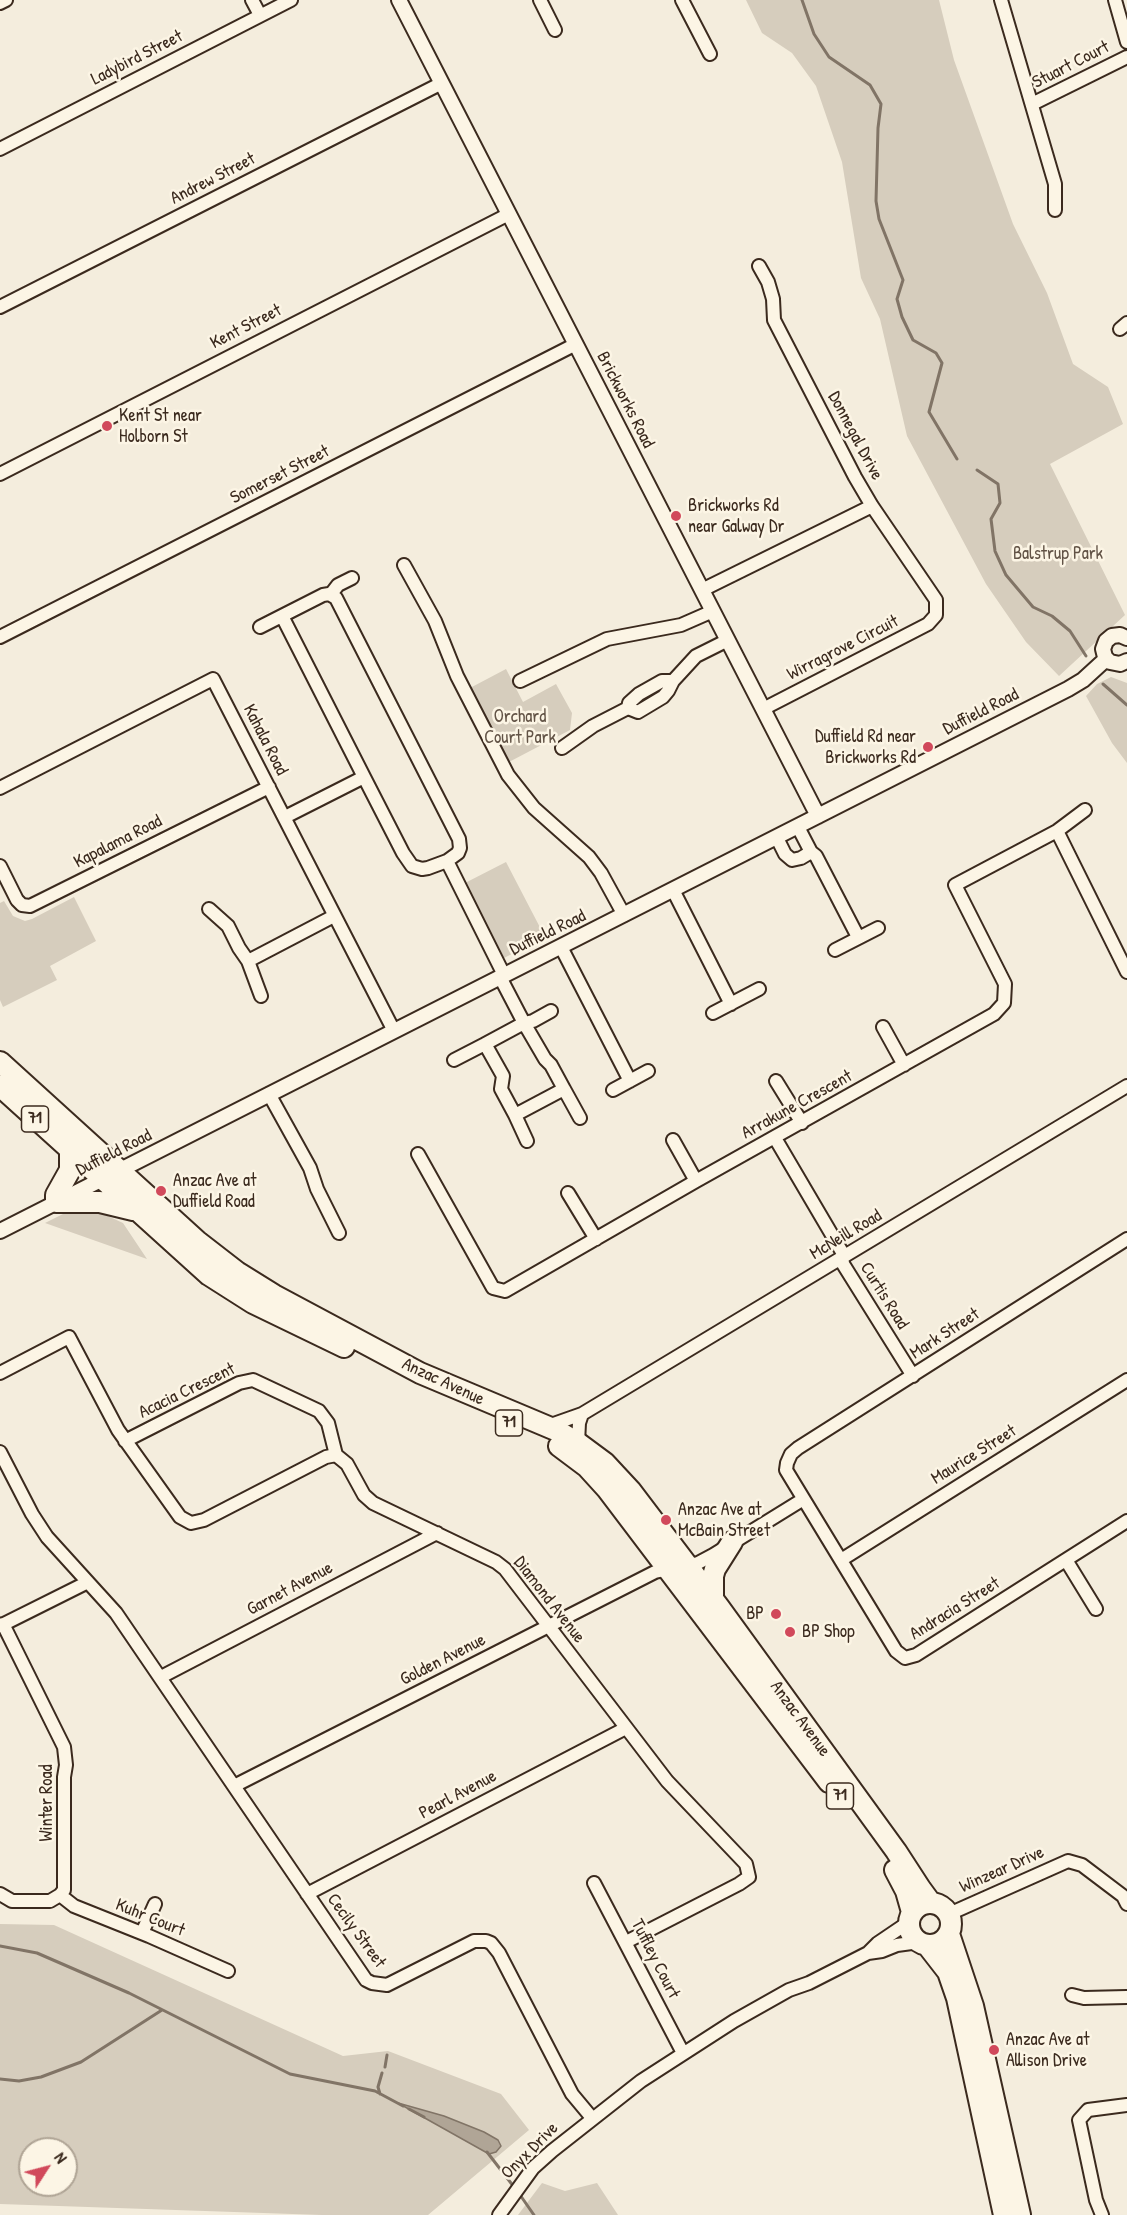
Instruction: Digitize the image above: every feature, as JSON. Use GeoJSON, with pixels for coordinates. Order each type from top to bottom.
{"type":"FeatureCollection","features":[{"type":"Feature","properties":{"kind":"highway","name":"Anzac Avenue"},"geometry":{"type":"LineString","coordinates":[[0,1062],[111,1175],[136,1211],[203,1271],[253,1303],[430,1391],[536,1433],[563,1449],[597,1477],[669,1568],[889,1862],[902,1882],[910,1917]]}},
{"type":"Feature","properties":{"kind":"highway","name":"Anzac Avenue"},"geometry":{"type":"LineString","coordinates":[[0,1086],[70,1151],[111,1175],[252,1283],[420,1373],[548,1426],[578,1443],[617,1476],[688,1565],[897,1851],[931,1903]]}},
{"type":"Feature","properties":{"kind":"highway"},"geometry":{"type":"LineString","coordinates":[[70,1151],[70,1170],[56,1195],[56,1202],[107,1203],[136,1211]]}},
{"type":"Feature","properties":{"kind":"highway"},"geometry":{"type":"LineString","coordinates":[[712,1598],[715,1569],[732,1542]]}},
{"type":"Feature","properties":{"kind":"highway"},"geometry":{"type":"LineString","coordinates":[[910,1917],[920,1905],[931,1903]]}},
{"type":"Feature","properties":{"kind":"highway","name":"71"},"geometry":{"type":"LineString","coordinates":[[931,1903],[938,1904],[948,1914]]}},
{"type":"Feature","properties":{"kind":"highway"},"geometry":{"type":"LineString","coordinates":[[948,1914],[951,1920],[949,1934],[978,2025],[1020,2215]]}},
{"type":"Feature","properties":{"kind":"highway","name":"71"},"geometry":{"type":"LineString","coordinates":[[910,1917],[909,1930],[948,1972],[957,1998],[1004,2215]]}},
{"type":"Feature","properties":{"kind":"highway"},"geometry":{"type":"LineString","coordinates":[[923,1944],[936,1944],[943,1941],[949,1934]]}},
{"type":"Feature","properties":{"kind":"street"},"geometry":{"type":"LineString","coordinates":[[0,3],[6,0]]}},
{"type":"Feature","properties":{"kind":"street"},"geometry":{"type":"LineString","coordinates":[[252,0],[260,15]]}},
{"type":"Feature","properties":{"kind":"street","name":"Ladybird Street"},"geometry":{"type":"LineString","coordinates":[[0,149],[291,0]]}},
{"type":"Feature","properties":{"kind":"street","name":"Brickworks Road"},"geometry":{"type":"LineString","coordinates":[[399,0],[818,816]]}},
{"type":"Feature","properties":{"kind":"street"},"geometry":{"type":"LineString","coordinates":[[540,0],[555,30]]}},
{"type":"Feature","properties":{"kind":"street"},"geometry":{"type":"LineString","coordinates":[[682,0],[710,54]]}},
{"type":"Feature","properties":{"kind":"street"},"geometry":{"type":"LineString","coordinates":[[1001,0],[1032,104]]}},
{"type":"Feature","properties":{"kind":"street"},"geometry":{"type":"LineString","coordinates":[[1115,0],[1127,42]]}},
{"type":"Feature","properties":{"kind":"street","name":"Stuart Court"},"geometry":{"type":"LineString","coordinates":[[1055,210],[1055,184],[1032,104],[1127,57]]}},
{"type":"Feature","properties":{"kind":"street","name":"Andrew Street"},"geometry":{"type":"LineString","coordinates":[[0,307],[442,83]]}},
{"type":"Feature","properties":{"kind":"street","name":"Kent Street"},"geometry":{"type":"LineString","coordinates":[[0,474],[509,214]]}},
{"type":"Feature","properties":{"kind":"street","name":"Donnegal Drive"},"geometry":{"type":"LineString","coordinates":[[759,266],[774,299],[774,320],[872,506],[936,600],[936,615]]}},
{"type":"Feature","properties":{"kind":"street","name":"Somerset Street"},"geometry":{"type":"LineString","coordinates":[[0,637],[576,344]]}},
{"type":"Feature","properties":{"kind":"street"},"geometry":{"type":"LineString","coordinates":[[702,590],[872,506]]}},
{"type":"Feature","properties":{"kind":"street"},"geometry":{"type":"LineString","coordinates":[[404,565],[435,621],[457,676],[508,775],[534,808],[589,857],[601,873],[624,915]]}},
{"type":"Feature","properties":{"kind":"street"},"geometry":{"type":"LineString","coordinates":[[260,627],[323,595],[332,594],[338,585],[352,578]]}},
{"type":"Feature","properties":{"kind":"street"},"geometry":{"type":"LineString","coordinates":[[282,616],[408,862],[422,869],[447,861],[458,853],[459,839],[339,601],[332,594]]}},
{"type":"Feature","properties":{"kind":"street"},"geometry":{"type":"LineString","coordinates":[[520,681],[607,639],[681,625],[712,611]]}},
{"type":"Feature","properties":{"kind":"street","name":"Wirragrove Circuit"},"geometry":{"type":"LineString","coordinates":[[763,709],[928,624],[936,615]]}},
{"type":"Feature","properties":{"kind":"street"},"geometry":{"type":"LineString","coordinates":[[1126,637],[1118,635],[1107,639],[1103,649],[1106,659],[1117,664],[1127,661]]}},
{"type":"Feature","properties":{"kind":"street"},"geometry":{"type":"LineString","coordinates":[[562,748],[593,726],[628,708],[631,700],[639,694],[662,681],[673,681],[696,656],[729,643]]}},
{"type":"Feature","properties":{"kind":"street","name":"Duffield Road"},"geometry":{"type":"LineString","coordinates":[[0,1231],[1077,685],[1106,659]]}},
{"type":"Feature","properties":{"kind":"street","name":"Kahala Road"},"geometry":{"type":"LineString","coordinates":[[0,788],[213,679],[394,1031]]}},
{"type":"Feature","properties":{"kind":"street"},"geometry":{"type":"LineString","coordinates":[[285,817],[364,777]]}},
{"type":"Feature","properties":{"kind":"street","name":"Kapalama Road"},"geometry":{"type":"LineString","coordinates":[[0,866],[17,900],[22,905],[30,906],[269,787]]}},
{"type":"Feature","properties":{"kind":"street","name":"Arrakune Crescent"},"geometry":{"type":"LineString","coordinates":[[418,1154],[493,1288],[505,1291],[994,1014],[1004,1003],[1005,984],[955,885],[1056,831],[1085,810]]}},
{"type":"Feature","properties":{"kind":"street"},"geometry":{"type":"LineString","coordinates":[[798,827],[811,852],[816,856],[858,937]]}},
{"type":"Feature","properties":{"kind":"street"},"geometry":{"type":"LineString","coordinates":[[1056,831],[1127,972]]}},
{"type":"Feature","properties":{"kind":"street"},"geometry":{"type":"LineString","coordinates":[[777,838],[792,860],[811,852]]}},
{"type":"Feature","properties":{"kind":"street"},"geometry":{"type":"LineString","coordinates":[[447,861],[524,1023],[545,1059],[551,1065],[580,1118]]}},
{"type":"Feature","properties":{"kind":"street"},"geometry":{"type":"LineString","coordinates":[[673,890],[731,1004]]}},
{"type":"Feature","properties":{"kind":"street"},"geometry":{"type":"LineString","coordinates":[[209,909],[228,926],[239,948],[252,959],[261,996]]}},
{"type":"Feature","properties":{"kind":"street"},"geometry":{"type":"LineString","coordinates":[[252,959],[334,916]]}},
{"type":"Feature","properties":{"kind":"street"},"geometry":{"type":"LineString","coordinates":[[835,950],[878,928]]}},
{"type":"Feature","properties":{"kind":"street"},"geometry":{"type":"LineString","coordinates":[[561,947],[630,1081]]}},
{"type":"Feature","properties":{"kind":"street"},"geometry":{"type":"LineString","coordinates":[[714,1013],[759,989]]}},
{"type":"Feature","properties":{"kind":"street"},"geometry":{"type":"LineString","coordinates":[[454,1060],[551,1011]]}},
{"type":"Feature","properties":{"kind":"street"},"geometry":{"type":"LineString","coordinates":[[883,1027],[904,1065]]}},
{"type":"Feature","properties":{"kind":"street"},"geometry":{"type":"LineString","coordinates":[[485,1044],[503,1076],[501,1089],[527,1141]]}},
{"type":"Feature","properties":{"kind":"street"},"geometry":{"type":"LineString","coordinates":[[613,1090],[648,1071]]}},
{"type":"Feature","properties":{"kind":"street"},"geometry":{"type":"LineString","coordinates":[[776,1080],[802,1123]]}},
{"type":"Feature","properties":{"kind":"street","name":"McNeill Road"},"geometry":{"type":"LineString","coordinates":[[548,1426],[582,1414],[1127,1086]]}},
{"type":"Feature","properties":{"kind":"street"},"geometry":{"type":"LineString","coordinates":[[515,1115],[564,1089]]}},
{"type":"Feature","properties":{"kind":"street"},"geometry":{"type":"LineString","coordinates":[[269,1094],[310,1168],[316,1189],[339,1233]]}},
{"type":"Feature","properties":{"kind":"street","name":"Curtis Road"},"geometry":{"type":"LineString","coordinates":[[775,1138],[842,1252],[846,1268],[913,1376]]}},
{"type":"Feature","properties":{"kind":"street"},"geometry":{"type":"LineString","coordinates":[[673,1140],[696,1181]]}},
{"type":"Feature","properties":{"kind":"street"},"geometry":{"type":"LineString","coordinates":[[568,1193],[596,1239]]}},
{"type":"Feature","properties":{"kind":"street","name":"Mark Street"},"geometry":{"type":"LineString","coordinates":[[786,1463],[798,1448],[1127,1239]]}},
{"type":"Feature","properties":{"kind":"street"},"geometry":{"type":"LineString","coordinates":[[0,1373],[69,1337],[125,1441],[180,1517],[191,1523],[204,1520],[326,1457],[336,1455]]}},
{"type":"Feature","properties":{"kind":"street","name":"Acacia Crescent"},"geometry":{"type":"LineString","coordinates":[[125,1441],[239,1383],[253,1380],[319,1411],[328,1423],[336,1455]]}},
{"type":"Feature","properties":{"kind":"street","name":"Maurice Street"},"geometry":{"type":"LineString","coordinates":[[841,1560],[1127,1380]]}},
{"type":"Feature","properties":{"kind":"street"},"geometry":{"type":"LineString","coordinates":[[578,1443],[582,1414]]}},
{"type":"Feature","properties":{"kind":"street","name":"Cecily Street"},"geometry":{"type":"LineString","coordinates":[[0,1452],[32,1514],[47,1537],[116,1613],[362,1974],[372,1983],[380,1985],[393,1982],[474,1941],[491,1943],[499,1953],[572,2094],[592,2118]]}},
{"type":"Feature","properties":{"kind":"street","name":"Diamond Avenue"},"geometry":{"type":"LineString","coordinates":[[336,1455],[347,1464],[364,1495],[373,1503],[496,1562],[505,1569],[667,1781],[747,1864],[749,1877],[626,1942]]}},
{"type":"Feature","properties":{"kind":"street","name":"Andracia Street"},"geometry":{"type":"LineString","coordinates":[[786,1463],[789,1478],[802,1500],[834,1546],[896,1651],[906,1658],[916,1655],[1127,1521]]}},
{"type":"Feature","properties":{"kind":"street","name":"Golden Avenue"},"geometry":{"type":"LineString","coordinates":[[234,1786],[655,1572],[688,1565],[713,1555],[802,1500]]}},
{"type":"Feature","properties":{"kind":"street","name":"Garnet Avenue"},"geometry":{"type":"LineString","coordinates":[[161,1677],[437,1533]]}},
{"type":"Feature","properties":{"kind":"street"},"geometry":{"type":"LineString","coordinates":[[1066,1560],[1096,1609]]}},
{"type":"Feature","properties":{"kind":"street"},"geometry":{"type":"LineString","coordinates":[[1,1625],[88,1582]]}},
{"type":"Feature","properties":{"kind":"street","name":"Winter Road"},"geometry":{"type":"LineString","coordinates":[[1,1625],[64,1747],[66,1765],[64,1885],[60,1895]]}},
{"type":"Feature","properties":{"kind":"street","name":"Pearl Avenue"},"geometry":{"type":"LineString","coordinates":[[307,1894],[626,1728]]}},
{"type":"Feature","properties":{"kind":"street","name":"Winzear Drive"},"geometry":{"type":"LineString","coordinates":[[948,1914],[1068,1861],[1082,1865],[1126,1898]]}},
{"type":"Feature","properties":{"kind":"street","name":"Tuffley Court"},"geometry":{"type":"LineString","coordinates":[[594,1883],[683,2053]]}},
{"type":"Feature","properties":{"kind":"street"},"geometry":{"type":"LineString","coordinates":[[0,1894],[12,1901],[50,1901],[60,1895]]}},
{"type":"Feature","properties":{"kind":"street","name":"Kuhr Court"},"geometry":{"type":"LineString","coordinates":[[60,1895],[74,1906],[228,1971]]}},
{"type":"Feature","properties":{"kind":"street"},"geometry":{"type":"LineString","coordinates":[[142,1933],[155,1904]]}},
{"type":"Feature","properties":{"kind":"street"},"geometry":{"type":"LineString","coordinates":[[592,2118],[641,2081],[720,2029],[789,1990],[809,1983],[868,1953],[910,1917]]}},
{"type":"Feature","properties":{"kind":"street"},"geometry":{"type":"LineString","coordinates":[[868,1953],[897,1945],[923,1944]]}},
{"type":"Feature","properties":{"kind":"street"},"geometry":{"type":"LineString","coordinates":[[1072,1995],[1084,1998],[1127,1997]]}},
{"type":"Feature","properties":{"kind":"street"},"geometry":{"type":"LineString","coordinates":[[1102,2215],[1096,2200],[1079,2120],[1088,2110],[1127,2105]]}},
{"type":"Feature","properties":{"kind":"street","name":"Onyx Drive"},"geometry":{"type":"LineString","coordinates":[[499,2215],[533,2168],[592,2118]]}},
{"type":"Feature","properties":{"kind":"green space","name":"Balstrup Park"},"geometry":{"type":"Polygon","coordinates":[[[746,0],[939,0],[954,60],[1013,224],[1047,293],[1073,364],[1108,387],[1123,424],[1050,464],[1125,615],[1059,676],[1026,642],[986,584],[907,436],[880,319],[861,278],[842,162],[816,86],[792,53],[762,33],[746,0]]]}},
{"type":"Feature","properties":{"kind":"green space","name":"Orchard Court Park"},"geometry":{"type":"Polygon","coordinates":[[[506,669],[523,702],[556,684],[572,713],[570,730],[509,762],[470,688],[506,669]]]}},
{"type":"Feature","properties":{"kind":"green space"},"geometry":{"type":"Polygon","coordinates":[[[1111,677],[1127,683],[1127,763],[1112,743],[1086,696],[1097,684],[1111,677]]]}},
{"type":"Feature","properties":{"kind":"green space"},"geometry":{"type":"Polygon","coordinates":[[[506,862],[545,937],[504,958],[465,883],[506,862]]]}},
{"type":"Feature","properties":{"kind":"green space"},"geometry":{"type":"Polygon","coordinates":[[[74,897],[96,941],[50,966],[57,980],[3,1007],[0,1000],[0,903],[4,901],[13,916],[25,921],[74,897]]]}},
{"type":"Feature","properties":{"kind":"green space"},"geometry":{"type":"Polygon","coordinates":[[[75,1208],[99,1212],[123,1223],[147,1259],[45,1223],[75,1208]]]}},
{"type":"Feature","properties":{"kind":"green space"},"geometry":{"type":"Polygon","coordinates":[[[0,1924],[54,1925],[343,2056],[388,2051],[501,2094],[529,2130],[428,2215],[322,2215],[0,2204],[0,1924]]]}},
{"type":"Feature","properties":{"kind":"green space"},"geometry":{"type":"Polygon","coordinates":[[[542,2183],[565,2191],[597,2183],[618,2215],[518,2215],[542,2183]]]}},
{"type":"Feature","properties":{"kind":"shaded area"},"geometry":{"type":"Polygon","coordinates":[[[398,2103],[444,2116],[484,2132],[498,2140],[501,2146],[496,2152],[489,2154],[398,2103]]]}},
{"type":"Feature","properties":{"kind":"waterway"},"geometry":{"type":"LineString","coordinates":[[802,0],[814,34],[829,57],[870,85],[881,104],[876,201],[879,219],[903,280],[897,299],[902,317],[913,340],[936,353],[942,363],[929,412],[957,459]]}},
{"type":"Feature","properties":{"kind":"waterway"},"geometry":{"type":"LineString","coordinates":[[977,470],[998,484],[1000,503],[991,519],[995,551],[1006,575],[1033,607],[1052,616],[1070,631],[1086,656]]}},
{"type":"Feature","properties":{"kind":"waterway"},"geometry":{"type":"LineString","coordinates":[[1103,684],[1127,705]]}},
{"type":"Feature","properties":{"kind":"waterway"},"geometry":{"type":"LineString","coordinates":[[0,1946],[37,1953],[129,1993],[290,2074],[375,2091],[403,2106]]}},
{"type":"Feature","properties":{"kind":"waterway"},"geometry":{"type":"LineString","coordinates":[[0,2079],[19,2081],[41,2077],[81,2062],[162,2010]]}},
{"type":"Feature","properties":{"kind":"waterway"},"geometry":{"type":"LineString","coordinates":[[385,2067],[387,2055]]}},
{"type":"Feature","properties":{"kind":"waterway"},"geometry":{"type":"LineString","coordinates":[[380,2094],[378,2087],[382,2073]]}},
{"type":"Feature","properties":{"kind":"waterway"},"geometry":{"type":"LineString","coordinates":[[409,2109],[424,2117]]}},
{"type":"Feature","properties":{"kind":"waterway"},"geometry":{"type":"LineString","coordinates":[[487,2152],[514,2187]]}},
{"type":"Feature","properties":{"kind":"waterway"},"geometry":{"type":"LineString","coordinates":[[518,2192],[534,2215]]}},
{"type":"Feature","properties":{"kind":"place","name":"Kent St near Holborn St"},"geometry":{"type":"Point","coordinates":[107,426]}},
{"type":"Feature","properties":{"kind":"place","name":"Brickworks Rd near Galway Dr"},"geometry":{"type":"Point","coordinates":[676,516]}},
{"type":"Feature","properties":{"kind":"place","name":"Duffield Rd near Brickworks Rd"},"geometry":{"type":"Point","coordinates":[928,747]}},
{"type":"Feature","properties":{"kind":"place","name":"Anzac Ave at Duffield Road"},"geometry":{"type":"Point","coordinates":[161,1191]}},
{"type":"Feature","properties":{"kind":"place","name":"Anzac Ave at McBain Street"},"geometry":{"type":"Point","coordinates":[666,1520]}},
{"type":"Feature","properties":{"kind":"place","name":"BP"},"geometry":{"type":"Point","coordinates":[776,1614]}},
{"type":"Feature","properties":{"kind":"place","name":"BP Shop"},"geometry":{"type":"Point","coordinates":[790,1632]}},
{"type":"Feature","properties":{"kind":"place","name":"Anzac Ave at Allison Drive"},"geometry":{"type":"Point","coordinates":[994,2050]}}]}
